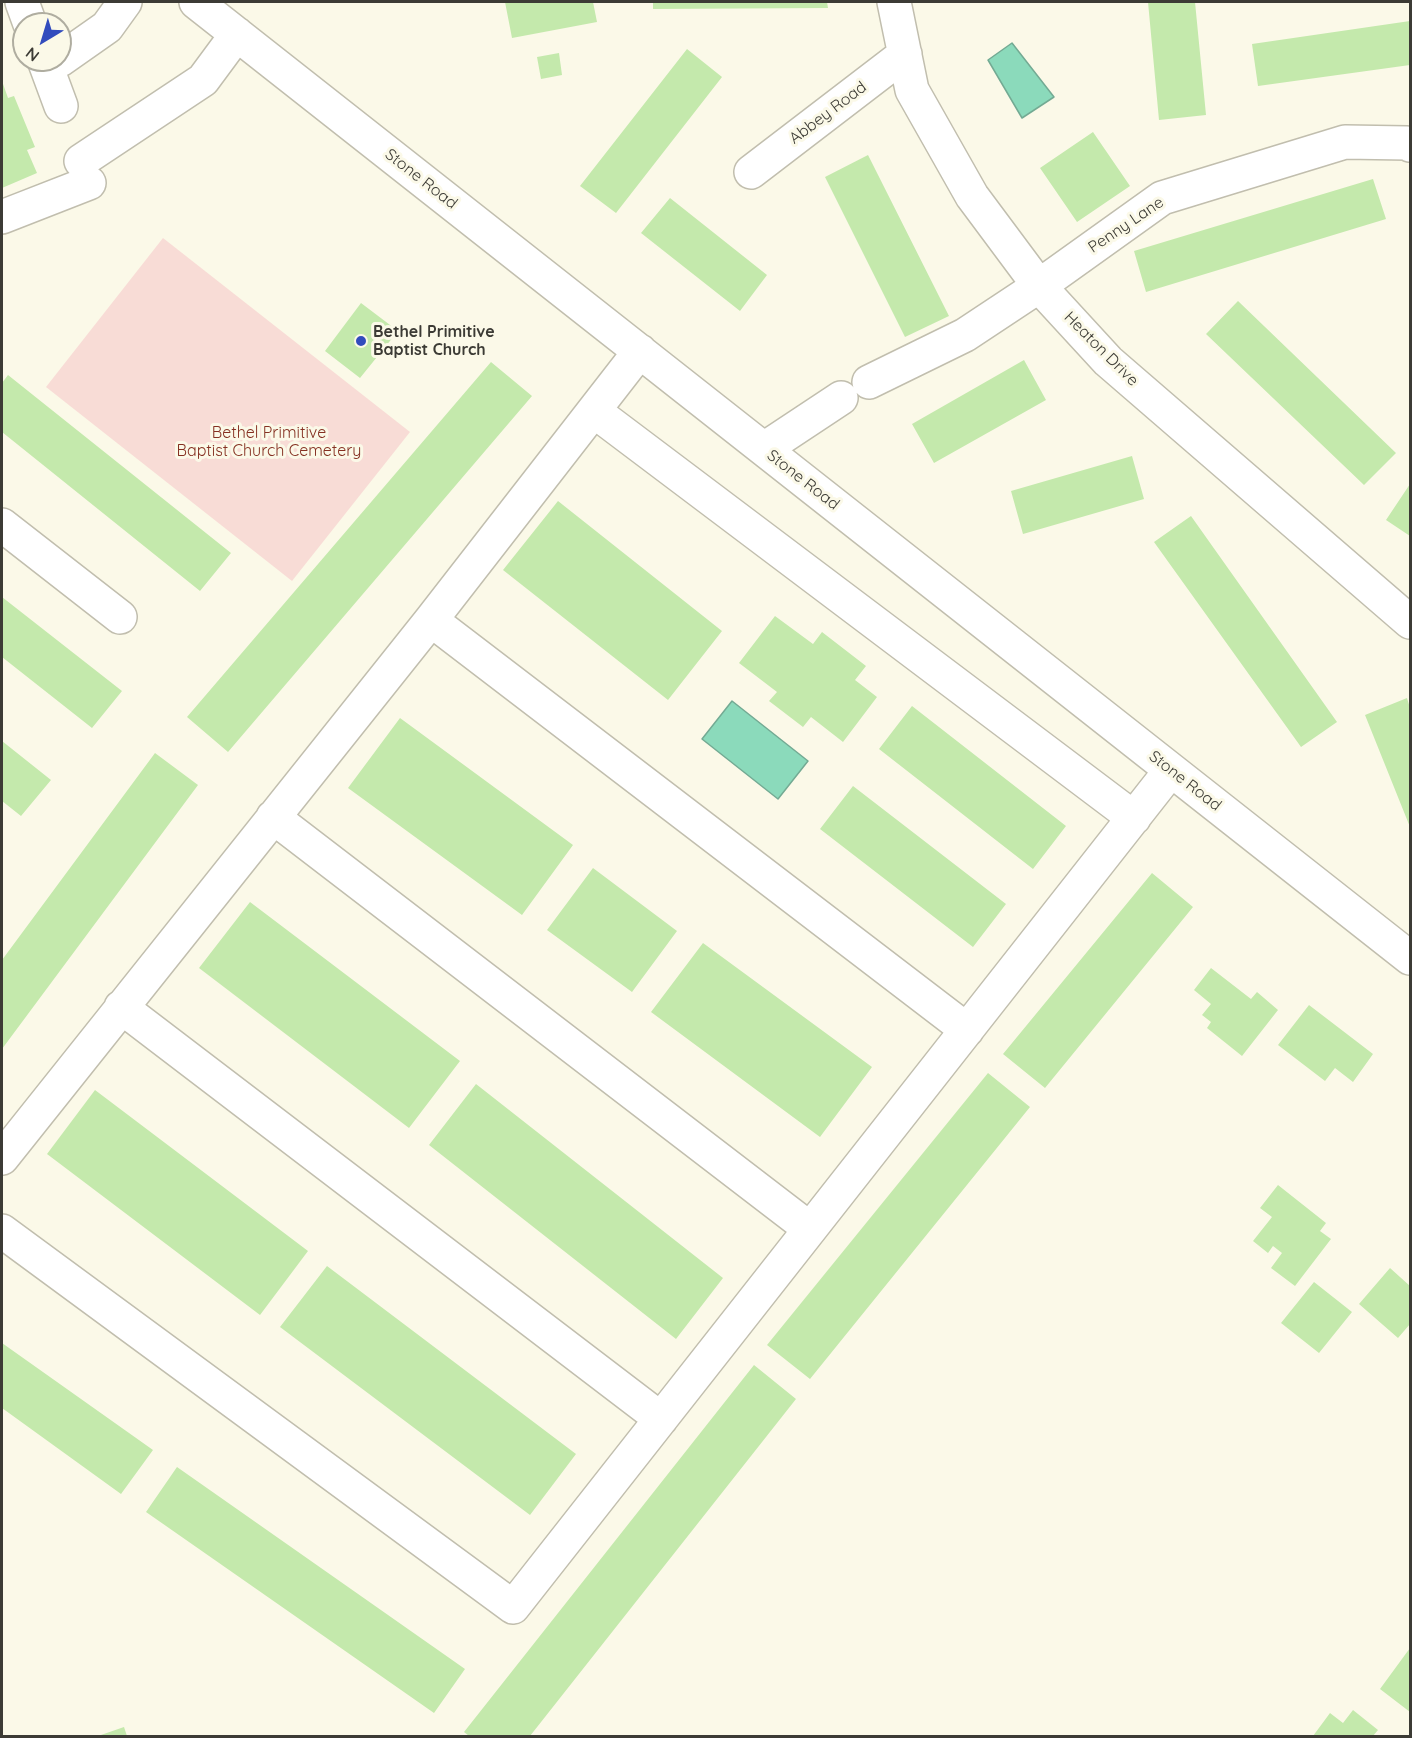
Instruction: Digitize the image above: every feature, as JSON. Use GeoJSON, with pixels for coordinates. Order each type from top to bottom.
{"type":"FeatureCollection","features":[{"type":"Feature","properties":{"kind":"street"},"geometry":{"type":"LineString","coordinates":[[72,50],[107,27],[125,2]]}},
{"type":"Feature","properties":{"kind":"street","name":"Stone Road"},"geometry":{"type":"LineString","coordinates":[[196,2],[1410,958]]}},
{"type":"Feature","properties":{"kind":"street","name":"Heaton Drive"},"geometry":{"type":"LineString","coordinates":[[894,2],[912,90],[972,196],[1039,286],[1108,361],[1410,622]]}},
{"type":"Feature","properties":{"kind":"street"},"geometry":{"type":"LineString","coordinates":[[2,217],[85,172],[203,80],[237,34]]}},
{"type":"Feature","properties":{"kind":"street","name":"Abbey Road"},"geometry":{"type":"LineString","coordinates":[[751,172],[904,54]]}},
{"type":"Feature","properties":{"kind":"street"},"geometry":{"type":"LineString","coordinates":[[55,72],[61,106]]}},
{"type":"Feature","properties":{"kind":"street","name":"Penny Lane"},"geometry":{"type":"LineString","coordinates":[[869,382],[965,335],[1039,286],[1162,198],[1345,142],[1407,143],[1410,145]]}},
{"type":"Feature","properties":{"kind":"street"},"geometry":{"type":"LineString","coordinates":[[2,1158],[431,620],[640,351]]}},
{"type":"Feature","properties":{"kind":"street"},"geometry":{"type":"LineString","coordinates":[[765,449],[841,398]]}},
{"type":"Feature","properties":{"kind":"street"},"geometry":{"type":"LineString","coordinates":[[594,411],[1134,818]]}},
{"type":"Feature","properties":{"kind":"street"},"geometry":{"type":"LineString","coordinates":[[2,525],[120,617]]}},
{"type":"Feature","properties":{"kind":"street"},"geometry":{"type":"LineString","coordinates":[[431,620],[967,1030]]}},
{"type":"Feature","properties":{"kind":"street"},"geometry":{"type":"LineString","coordinates":[[2,1231],[513,1607],[1171,770]]}},
{"type":"Feature","properties":{"kind":"street"},"geometry":{"type":"LineString","coordinates":[[273,817],[810,1229]]}},
{"type":"Feature","properties":{"kind":"street"},"geometry":{"type":"LineString","coordinates":[[121,1007],[661,1419]]}},
{"type":"Feature","properties":{"kind":"green space","name":"Bethel Primitive Baptist Church Cemetery"},"geometry":{"type":"Polygon","coordinates":[[[163,238],[410,432],[292,581],[46,387],[163,238]]]}},
{"type":"Feature","properties":{"kind":"shaded area"},"geometry":{"type":"Polygon","coordinates":[[[1012,43],[1054,97],[1022,118],[988,60],[1012,43]]]}},
{"type":"Feature","properties":{"kind":"shaded area"},"geometry":{"type":"Polygon","coordinates":[[[732,701],[808,761],[778,799],[702,739],[732,701]]]}},
{"type":"Feature","properties":{"kind":"building"},"geometry":{"type":"Polygon","coordinates":[[[505,2],[593,2],[597,22],[512,38],[505,2]]]}},
{"type":"Feature","properties":{"kind":"building"},"geometry":{"type":"Polygon","coordinates":[[[653,2],[827,2],[828,8],[653,9],[653,2]]]}},
{"type":"Feature","properties":{"kind":"building"},"geometry":{"type":"Polygon","coordinates":[[[1148,2],[1195,2],[1206,115],[1159,120],[1148,2]]]}},
{"type":"Feature","properties":{"kind":"building"},"geometry":{"type":"Polygon","coordinates":[[[1410,21],[1410,65],[1258,86],[1252,44],[1410,21]]]}},
{"type":"Feature","properties":{"kind":"building"},"geometry":{"type":"Polygon","coordinates":[[[687,49],[722,77],[616,213],[580,186],[687,49]]]}},
{"type":"Feature","properties":{"kind":"building"},"geometry":{"type":"Polygon","coordinates":[[[559,53],[562,75],[541,79],[537,57],[559,53]]]}},
{"type":"Feature","properties":{"kind":"building"},"geometry":{"type":"Polygon","coordinates":[[[2,81],[8,98],[14,96],[35,147],[27,150],[37,173],[2,188],[2,81]]]}},
{"type":"Feature","properties":{"kind":"building"},"geometry":{"type":"Polygon","coordinates":[[[1093,132],[1130,186],[1077,222],[1040,168],[1093,132]]]}},
{"type":"Feature","properties":{"kind":"building"},"geometry":{"type":"Polygon","coordinates":[[[868,155],[949,316],[905,337],[825,177],[868,155]]]}},
{"type":"Feature","properties":{"kind":"building"},"geometry":{"type":"Polygon","coordinates":[[[1373,179],[1386,219],[1146,292],[1134,251],[1373,179]]]}},
{"type":"Feature","properties":{"kind":"building"},"geometry":{"type":"Polygon","coordinates":[[[670,198],[767,275],[740,311],[641,233],[670,198]]]}},
{"type":"Feature","properties":{"kind":"building"},"geometry":{"type":"Polygon","coordinates":[[[1238,301],[1396,453],[1364,485],[1206,334],[1238,301]]]}},
{"type":"Feature","properties":{"kind":"building","name":"Bethel Primitive Baptist Church"},"geometry":{"type":"Polygon","coordinates":[[[361,303],[398,331],[360,378],[325,351],[361,303]]]}},
{"type":"Feature","properties":{"kind":"building"},"geometry":{"type":"Polygon","coordinates":[[[1024,360],[1046,400],[934,463],[912,424],[1024,360]]]}},
{"type":"Feature","properties":{"kind":"building"},"geometry":{"type":"Polygon","coordinates":[[[491,362],[532,396],[228,752],[187,717],[491,362]]]}},
{"type":"Feature","properties":{"kind":"building"},"geometry":{"type":"Polygon","coordinates":[[[8,375],[231,553],[200,591],[2,432],[2,383],[8,375]]]}},
{"type":"Feature","properties":{"kind":"building"},"geometry":{"type":"Polygon","coordinates":[[[1132,456],[1144,499],[1023,534],[1011,491],[1132,456]]]}},
{"type":"Feature","properties":{"kind":"building"},"geometry":{"type":"Polygon","coordinates":[[[1410,484],[1410,536],[1386,520],[1410,484]]]}},
{"type":"Feature","properties":{"kind":"building"},"geometry":{"type":"Polygon","coordinates":[[[558,501],[722,631],[668,700],[503,570],[558,501]]]}},
{"type":"Feature","properties":{"kind":"building"},"geometry":{"type":"Polygon","coordinates":[[[1191,516],[1337,722],[1301,747],[1154,542],[1191,516]]]}},
{"type":"Feature","properties":{"kind":"building"},"geometry":{"type":"Polygon","coordinates":[[[2,597],[122,691],[92,728],[2,657],[2,597]]]}},
{"type":"Feature","properties":{"kind":"building"},"geometry":{"type":"Polygon","coordinates":[[[775,616],[813,644],[822,632],[866,666],[855,680],[877,697],[843,742],[811,717],[803,727],[769,701],[777,692],[739,663],[775,616]]]}},
{"type":"Feature","properties":{"kind":"building"},"geometry":{"type":"Polygon","coordinates":[[[1407,698],[1410,708],[1410,827],[1365,715],[1407,698]]]}},
{"type":"Feature","properties":{"kind":"building"},"geometry":{"type":"Polygon","coordinates":[[[912,706],[1066,826],[1033,869],[879,749],[912,706]]]}},
{"type":"Feature","properties":{"kind":"building"},"geometry":{"type":"Polygon","coordinates":[[[400,718],[573,845],[522,915],[348,788],[400,718]]]}},
{"type":"Feature","properties":{"kind":"building"},"geometry":{"type":"Polygon","coordinates":[[[2,741],[51,780],[21,816],[2,801],[2,741]]]}},
{"type":"Feature","properties":{"kind":"building"},"geometry":{"type":"Polygon","coordinates":[[[155,753],[198,785],[2,1049],[2,960],[155,753]]]}},
{"type":"Feature","properties":{"kind":"building"},"geometry":{"type":"Polygon","coordinates":[[[853,786],[1006,904],[973,947],[820,829],[853,786]]]}},
{"type":"Feature","properties":{"kind":"building"},"geometry":{"type":"Polygon","coordinates":[[[593,868],[677,931],[632,992],[547,930],[593,868]]]}},
{"type":"Feature","properties":{"kind":"building"},"geometry":{"type":"Polygon","coordinates":[[[1152,873],[1193,907],[1045,1088],[1003,1054],[1152,873]]]}},
{"type":"Feature","properties":{"kind":"building"},"geometry":{"type":"Polygon","coordinates":[[[250,902],[460,1061],[409,1128],[199,968],[250,902]]]}},
{"type":"Feature","properties":{"kind":"building"},"geometry":{"type":"Polygon","coordinates":[[[703,943],[872,1067],[820,1137],[651,1012],[703,943]]]}},
{"type":"Feature","properties":{"kind":"building"},"geometry":{"type":"Polygon","coordinates":[[[1211,968],[1251,999],[1257,992],[1278,1010],[1242,1056],[1207,1028],[1211,1022],[1202,1015],[1211,1004],[1194,990],[1211,968]]]}},
{"type":"Feature","properties":{"kind":"building"},"geometry":{"type":"Polygon","coordinates":[[[1309,1005],[1373,1054],[1353,1082],[1335,1068],[1325,1081],[1278,1045],[1309,1005]]]}},
{"type":"Feature","properties":{"kind":"building"},"geometry":{"type":"Polygon","coordinates":[[[988,1073],[1030,1107],[810,1379],[767,1345],[988,1073]]]}},
{"type":"Feature","properties":{"kind":"building"},"geometry":{"type":"Polygon","coordinates":[[[476,1084],[723,1278],[676,1339],[429,1145],[476,1084]]]}},
{"type":"Feature","properties":{"kind":"building"},"geometry":{"type":"Polygon","coordinates":[[[95,1090],[308,1251],[260,1315],[47,1154],[95,1090]]]}},
{"type":"Feature","properties":{"kind":"building"},"geometry":{"type":"Polygon","coordinates":[[[1278,1185],[1326,1223],[1320,1231],[1331,1239],[1295,1286],[1271,1268],[1282,1253],[1273,1246],[1268,1253],[1253,1241],[1272,1217],[1260,1208],[1278,1185]]]}},
{"type":"Feature","properties":{"kind":"building"},"geometry":{"type":"Polygon","coordinates":[[[327,1266],[576,1454],[530,1515],[280,1327],[327,1266]]]}},
{"type":"Feature","properties":{"kind":"building"},"geometry":{"type":"Polygon","coordinates":[[[1390,1268],[1410,1286],[1410,1324],[1398,1338],[1359,1304],[1390,1268]]]}},
{"type":"Feature","properties":{"kind":"building"},"geometry":{"type":"Polygon","coordinates":[[[1314,1282],[1352,1312],[1319,1353],[1281,1323],[1314,1282]]]}},
{"type":"Feature","properties":{"kind":"building"},"geometry":{"type":"Polygon","coordinates":[[[2,1343],[153,1450],[121,1494],[2,1408],[2,1343]]]}},
{"type":"Feature","properties":{"kind":"building"},"geometry":{"type":"Polygon","coordinates":[[[754,1365],[796,1399],[530,1736],[469,1736],[464,1732],[754,1365]]]}},
{"type":"Feature","properties":{"kind":"building"},"geometry":{"type":"Polygon","coordinates":[[[177,1467],[465,1669],[434,1713],[146,1512],[177,1467]]]}},
{"type":"Feature","properties":{"kind":"building"},"geometry":{"type":"Polygon","coordinates":[[[1410,1648],[1410,1712],[1380,1689],[1410,1648]]]}},
{"type":"Feature","properties":{"kind":"building"},"geometry":{"type":"Polygon","coordinates":[[[1353,1710],[1378,1730],[1373,1736],[1313,1736],[1330,1713],[1343,1723],[1353,1710]]]}},
{"type":"Feature","properties":{"kind":"building"},"geometry":{"type":"Polygon","coordinates":[[[124,1727],[127,1736],[98,1736],[124,1727]]]}},
{"type":"Feature","properties":{"kind":"place","name":"Bethel Primitive Baptist Church"},"geometry":{"type":"Point","coordinates":[361,341]}}]}
